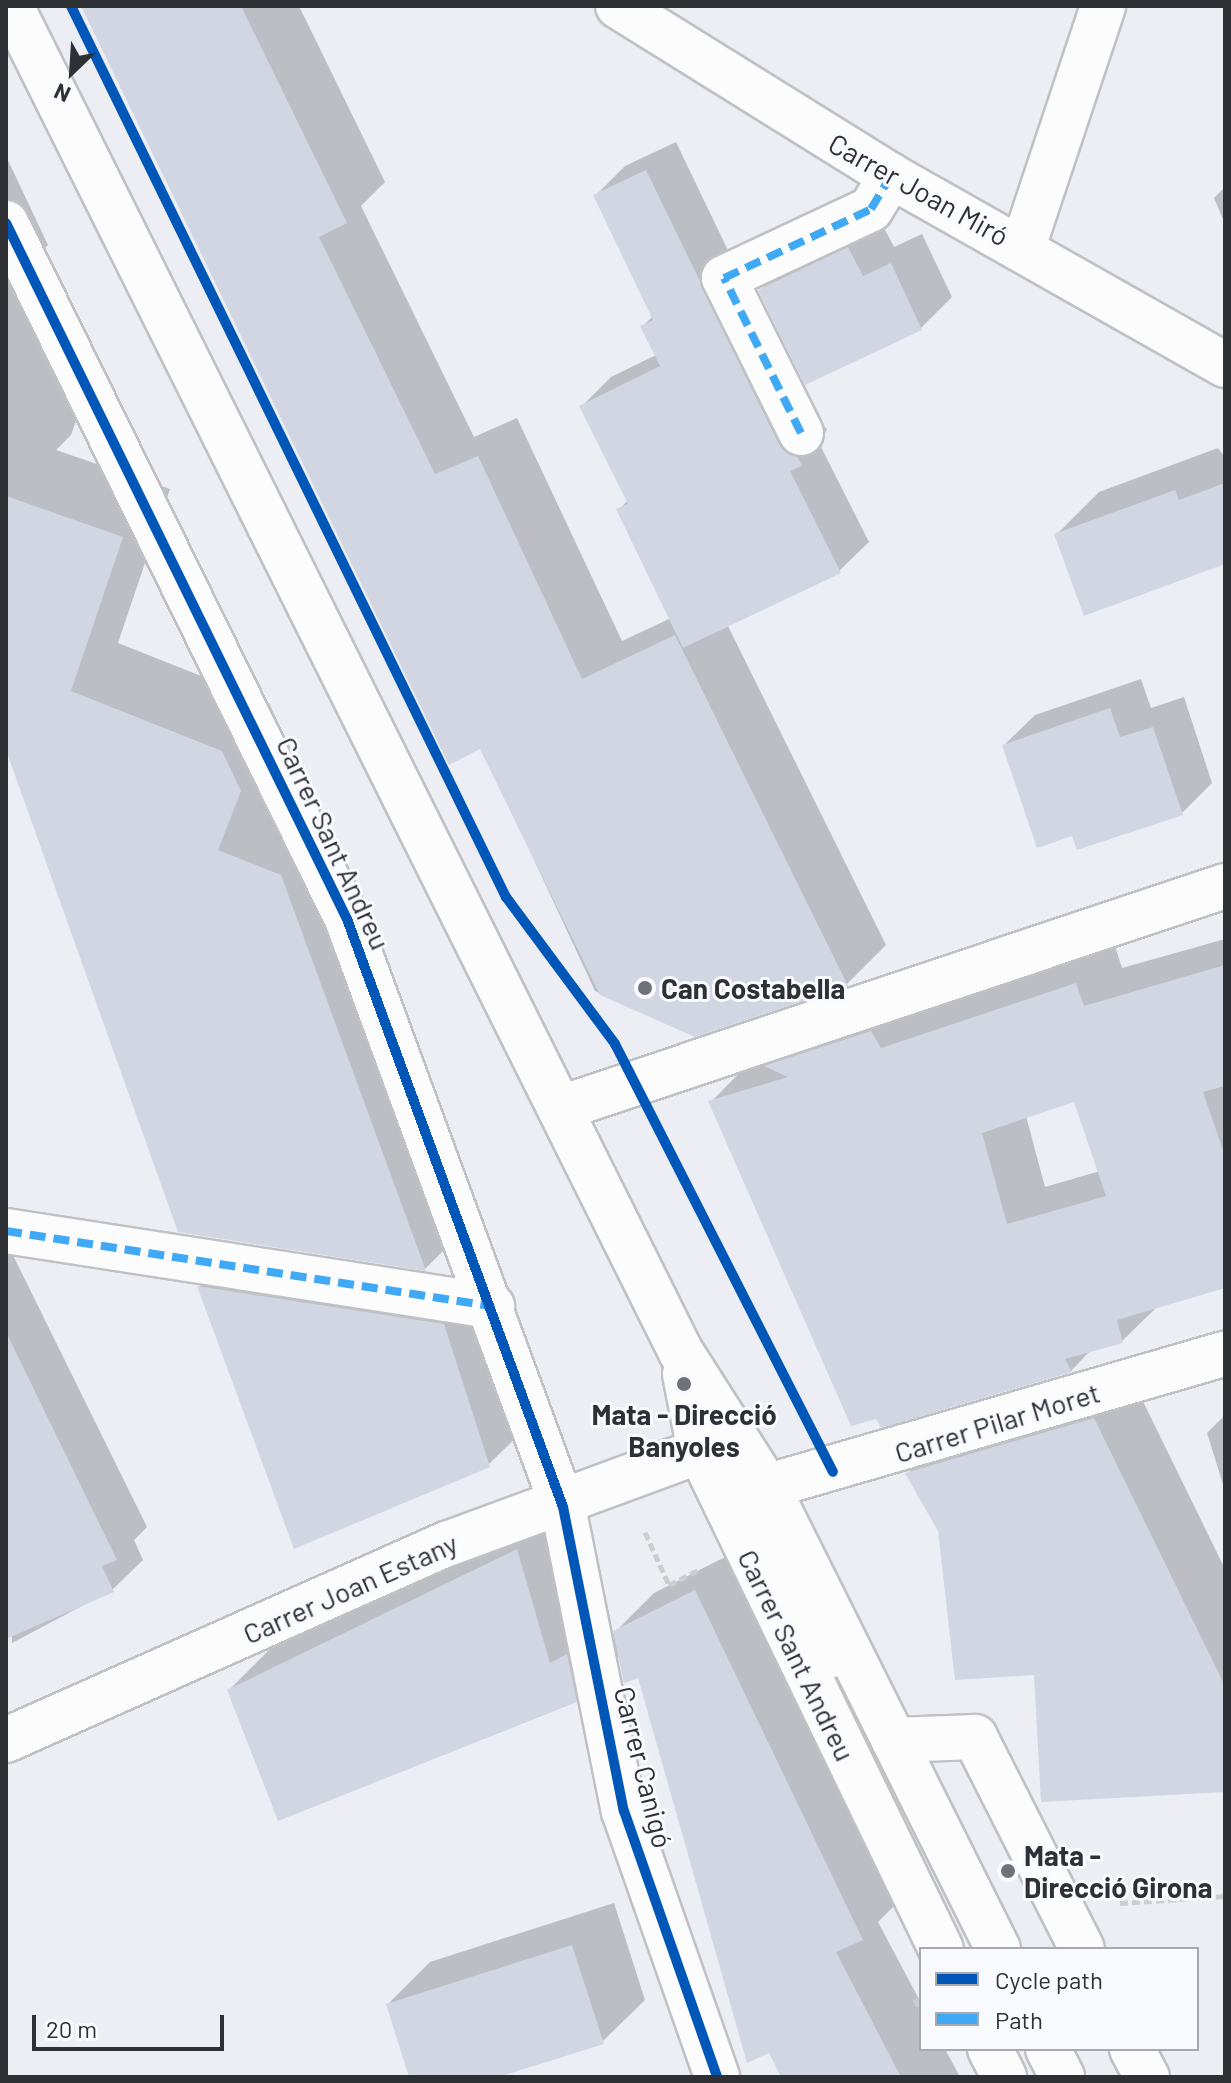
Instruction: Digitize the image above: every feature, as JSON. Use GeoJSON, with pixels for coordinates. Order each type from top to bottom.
{"type":"FeatureCollection","features":[{"type":"Feature","properties":{"kind":"street","name":"Carrer Sant Andreu"},"geometry":{"type":"LineString","coordinates":[[11,6],[681,1352],[894,1740],[997,1947]]}},
{"type":"Feature","properties":{"kind":"street","name":"Carrer Joan Miró"},"geometry":{"type":"LineString","coordinates":[[618,6],[891,176],[1023,247],[1225,365]]}},
{"type":"Feature","properties":{"kind":"street"},"geometry":{"type":"LineString","coordinates":[[1023,247],[1103,6]]}},
{"type":"Feature","properties":{"kind":"street"},"geometry":{"type":"LineString","coordinates":[[801,433],[724,278],[871,209],[891,176]]}},
{"type":"Feature","properties":{"kind":"street","name":"Carrer Sant Andreu"},"geometry":{"type":"LineString","coordinates":[[6,223],[347,919],[492,1306],[563,1507]]}},
{"type":"Feature","properties":{"kind":"street"},"geometry":{"type":"LineString","coordinates":[[561,1108],[1225,886]]}},
{"type":"Feature","properties":{"kind":"street"},"geometry":{"type":"LineString","coordinates":[[6,1231],[492,1306]]}},
{"type":"Feature","properties":{"kind":"street","name":"Carrer Sant Andreu"},"geometry":{"type":"LineString","coordinates":[[681,1352],[700,1451],[940,1947]]}},
{"type":"Feature","properties":{"kind":"street","name":"Carrer Pilar Moret"},"geometry":{"type":"LineString","coordinates":[[757,1492],[1225,1354]]}},
{"type":"Feature","properties":{"kind":"street"},"geometry":{"type":"LineString","coordinates":[[700,1451],[757,1492],[915,1823],[962,1877]]}},
{"type":"Feature","properties":{"kind":"street","name":"Carrer Joan Estany"},"geometry":{"type":"LineString","coordinates":[[6,1740],[447,1544],[563,1507],[700,1451]]}},
{"type":"Feature","properties":{"kind":"street","name":"Carrer Canigó"},"geometry":{"type":"LineString","coordinates":[[563,1507],[624,1811],[717,2077]]}},
{"type":"Feature","properties":{"kind":"street","name":"Carrer Sant Andreu"},"geometry":{"type":"LineString","coordinates":[[894,1740],[975,1737],[1059,1903]]}},
{"type":"Feature","properties":{"kind":"street"},"geometry":{"type":"LineString","coordinates":[[1059,1903],[1081,1947]]}},
{"type":"Feature","properties":{"kind":"street"},"geometry":{"type":"LineString","coordinates":[[991,2051],[1004,2077]]}},
{"type":"Feature","properties":{"kind":"street"},"geometry":{"type":"LineString","coordinates":[[1049,2051],[1062,2077]]}},
{"type":"Feature","properties":{"kind":"street"},"geometry":{"type":"LineString","coordinates":[[1133,2051],[1147,2077]]}},
{"type":"Feature","properties":{"kind":"path"},"geometry":{"type":"LineString","coordinates":[[622,1483],[669,1585],[702,1567],[709,1582]]}},
{"type":"Feature","properties":{"kind":"path"},"geometry":{"type":"LineString","coordinates":[[1059,1903],[1225,1896]]}},
{"type":"Feature","properties":{"kind":"path"},"geometry":{"type":"LineString","coordinates":[[907,1982],[919,2007]]}},
{"type":"Feature","properties":{"kind":"building"},"geometry":{"type":"Polygon","coordinates":[[[81,6],[241,6],[347,223],[319,237],[435,474],[478,456],[582,679],[675,635],[848,986],[695,1037],[600,995],[480,749],[449,765],[81,6]]]}},
{"type":"Feature","properties":{"kind":"building"},"geometry":{"type":"Polygon","coordinates":[[[646,170],[779,444],[798,458],[802,466],[790,471],[841,573],[683,648],[616,509],[628,504],[579,406],[660,366],[640,326],[653,320],[593,195],[646,170]]]}},
{"type":"Feature","properties":{"kind":"building"},"geometry":{"type":"Polygon","coordinates":[[[848,247],[863,276],[891,263],[922,330],[805,385],[758,290],[848,247]]]}},
{"type":"Feature","properties":{"kind":"building"},"geometry":{"type":"Polygon","coordinates":[[[1225,483],[1225,564],[1084,616],[1054,534],[1175,490],[1179,500],[1225,483]]]}},
{"type":"Feature","properties":{"kind":"building"},"geometry":{"type":"Polygon","coordinates":[[[6,496],[123,537],[71,691],[222,751],[241,791],[218,850],[281,875],[426,1271],[178,1232],[6,750],[6,496]]]}},
{"type":"Feature","properties":{"kind":"building"},"geometry":{"type":"Polygon","coordinates":[[[1110,708],[1120,737],[1153,727],[1183,815],[1077,850],[1072,836],[1037,848],[1002,745],[1110,708]]]}},
{"type":"Feature","properties":{"kind":"building"},"geometry":{"type":"Polygon","coordinates":[[[1225,965],[1225,1086],[1203,1092],[1225,1156],[1225,1288],[1117,1320],[1123,1343],[1065,1359],[1072,1372],[881,1428],[876,1419],[851,1426],[708,1101],[788,1077],[764,1066],[871,1031],[881,1048],[1076,983],[1084,1006],[1225,965]],[[1074,1102],[982,1133],[1007,1224],[1106,1196],[1074,1102]]]}},
{"type":"Feature","properties":{"kind":"building"},"geometry":{"type":"Polygon","coordinates":[[[197,1286],[444,1324],[490,1467],[294,1549],[197,1286]]]}},
{"type":"Feature","properties":{"kind":"building"},"geometry":{"type":"Polygon","coordinates":[[[6,1332],[117,1560],[102,1566],[114,1592],[6,1639],[6,1332]]]}},
{"type":"Feature","properties":{"kind":"building"},"geometry":{"type":"Polygon","coordinates":[[[1094,1418],[1225,1686],[1225,1792],[1041,1802],[1034,1675],[955,1680],[938,1531],[905,1473],[1094,1418]]]}},
{"type":"Feature","properties":{"kind":"building"},"geometry":{"type":"Polygon","coordinates":[[[517,1549],[550,1663],[567,1654],[577,1702],[278,1821],[227,1690],[517,1549]]]}},
{"type":"Feature","properties":{"kind":"building"},"geometry":{"type":"Polygon","coordinates":[[[695,1590],[863,1940],[836,1952],[901,2077],[781,2077],[769,2053],[747,2063],[638,1678],[624,1683],[613,1631],[695,1590]]]}},
{"type":"Feature","properties":{"kind":"building"},"geometry":{"type":"Polygon","coordinates":[[[572,1945],[604,2044],[498,2077],[409,2077],[386,2004],[572,1945]]]}},
{"type":"Feature","properties":{"kind":"marked path"},"geometry":{"type":"LineString","coordinates":[[801,433],[724,278],[871,209],[891,176]]}},
{"type":"Feature","properties":{"kind":"marked path"},"geometry":{"type":"LineString","coordinates":[[6,1231],[492,1306]]}},
{"type":"Feature","properties":{"kind":"cycle path"},"geometry":{"type":"LineString","coordinates":[[71,6],[506,897],[615,1044],[833,1472]]}},
{"type":"Feature","properties":{"kind":"cycle path"},"geometry":{"type":"LineString","coordinates":[[6,223],[347,919],[563,1507],[624,1811],[717,2077]]}},
{"type":"Feature","properties":{"kind":"place","name":"Can Costabella"},"geometry":{"type":"Point","coordinates":[645,988]}},
{"type":"Feature","properties":{"kind":"place","name":"Mata - Direcció Banyoles"},"geometry":{"type":"Point","coordinates":[684,1384]}},
{"type":"Feature","properties":{"kind":"place","name":"Mata - Direcció Girona"},"geometry":{"type":"Point","coordinates":[1008,1871]}}]}
